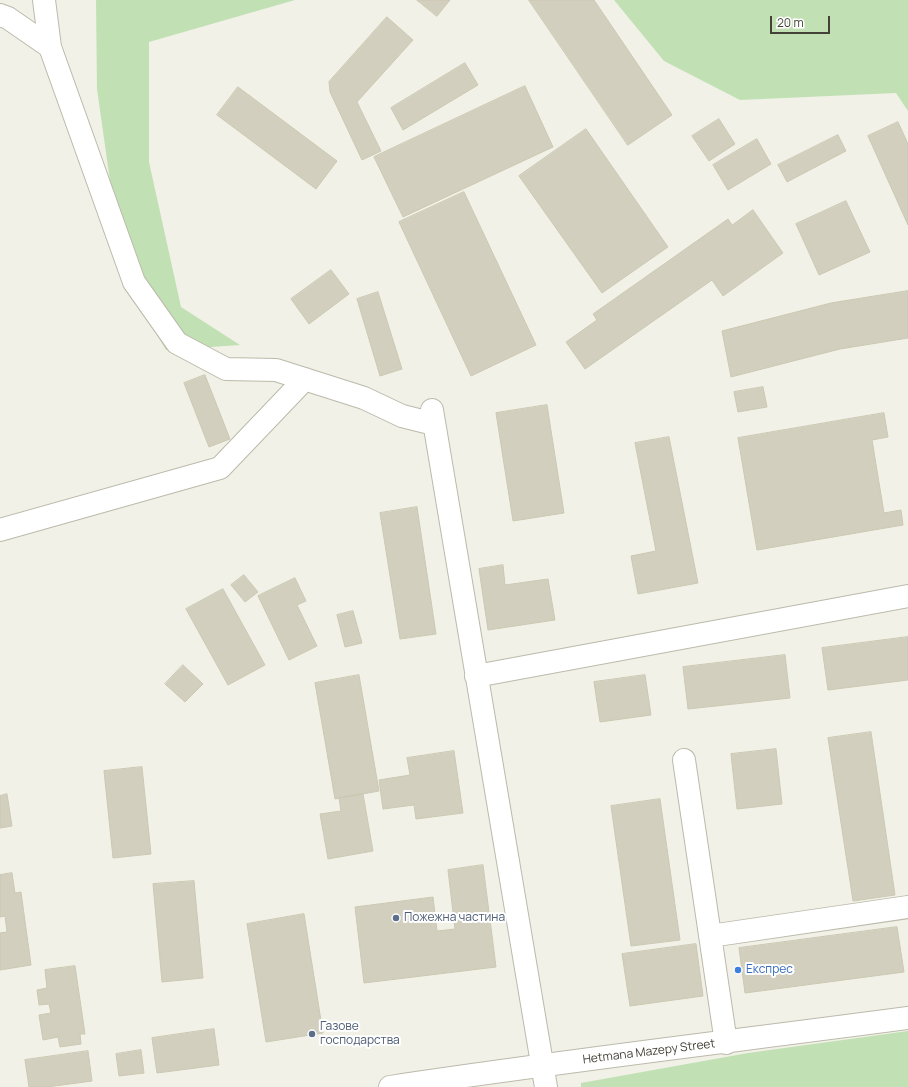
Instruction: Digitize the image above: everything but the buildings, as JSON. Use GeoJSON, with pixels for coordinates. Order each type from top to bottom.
{"type":"FeatureCollection","features":[{"type":"Feature","properties":{"kind":"street"},"geometry":{"type":"LineString","coordinates":[[44,0],[50,47],[134,282],[177,344],[226,368],[276,370],[364,398],[402,416],[433,417],[546,1087]]}},
{"type":"Feature","properties":{"kind":"street"},"geometry":{"type":"LineString","coordinates":[[0,15],[8,18],[50,47]]}},
{"type":"Feature","properties":{"kind":"street"},"geometry":{"type":"LineString","coordinates":[[0,530],[220,468],[305,379]]}},
{"type":"Feature","properties":{"kind":"street"},"geometry":{"type":"LineString","coordinates":[[476,676],[908,596]]}},
{"type":"Feature","properties":{"kind":"street"},"geometry":{"type":"LineString","coordinates":[[684,760],[726,1043]]}},
{"type":"Feature","properties":{"kind":"street"},"geometry":{"type":"LineString","coordinates":[[710,936],[908,907]]}},
{"type":"Feature","properties":{"kind":"street","name":"Hetmana Mazepy Street"},"geometry":{"type":"LineString","coordinates":[[390,1087],[543,1064],[726,1043],[908,1018]]}},
{"type":"Feature","properties":{"kind":"green space"},"geometry":{"type":"Polygon","coordinates":[[[96,0],[295,0],[149,42],[149,162],[181,307],[240,345],[166,350],[124,280],[97,89],[96,0]]]}},
{"type":"Feature","properties":{"kind":"green space"},"geometry":{"type":"Polygon","coordinates":[[[614,0],[908,0],[908,111],[896,93],[740,100],[664,61],[614,0]]]}},
{"type":"Feature","properties":{"kind":"green space"},"geometry":{"type":"Polygon","coordinates":[[[908,1031],[908,1087],[581,1087],[581,1083],[748,1053],[908,1031]]]}},
{"type":"Feature","properties":{"kind":"place","name":"Пожежна частина"},"geometry":{"type":"Point","coordinates":[396,918]}},
{"type":"Feature","properties":{"kind":"place","name":"Експрес"},"geometry":{"type":"Point","coordinates":[738,970]}},
{"type":"Feature","properties":{"kind":"place","name":"Газове господарства"},"geometry":{"type":"Point","coordinates":[312,1034]}}]}
